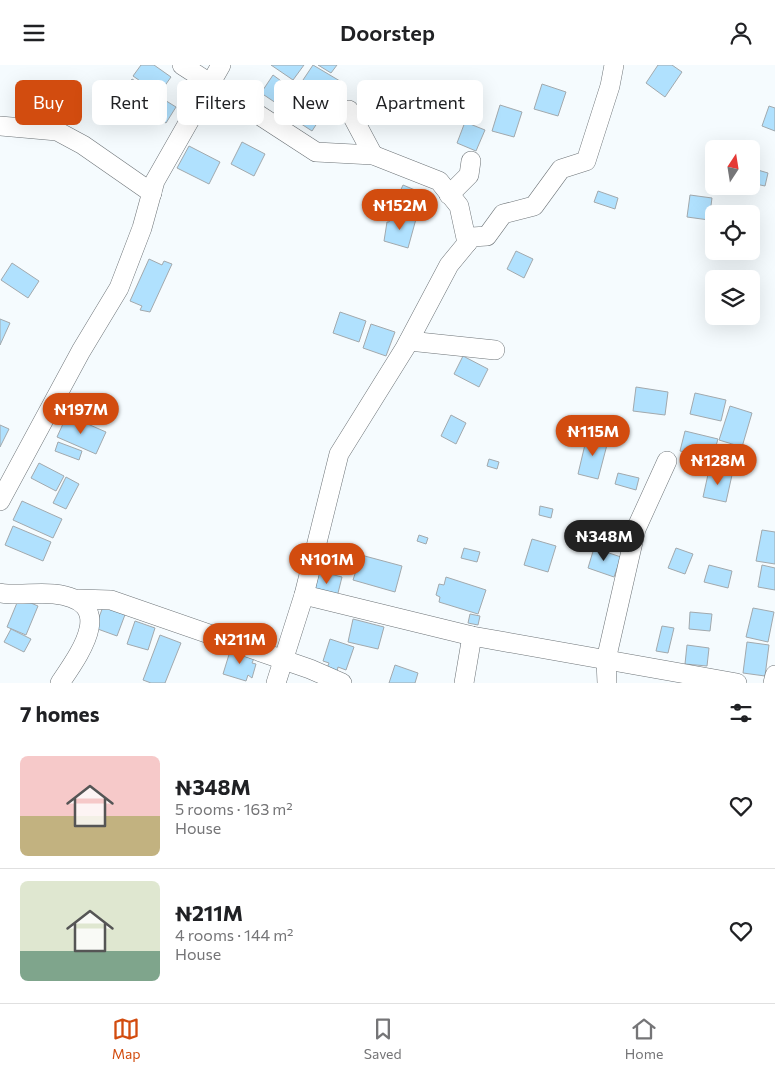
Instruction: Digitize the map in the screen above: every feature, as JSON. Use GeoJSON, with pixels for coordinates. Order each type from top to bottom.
{"type":"FeatureCollection","features":[{"type":"Feature","properties":{"kind":"street"},"geometry":{"type":"LineString","coordinates":[[182,65],[205,80]]}},
{"type":"Feature","properties":{"kind":"street"},"geometry":{"type":"LineString","coordinates":[[212,80],[221,65]]}},
{"type":"Feature","properties":{"kind":"street"},"geometry":{"type":"LineString","coordinates":[[276,683],[304,595],[339,454],[409,341],[449,265],[472,237],[487,236],[503,214],[534,206],[560,169],[586,161],[610,86],[614,65]]}},
{"type":"Feature","properties":{"kind":"street"},"geometry":{"type":"LineString","coordinates":[[349,110],[373,155]]}},
{"type":"Feature","properties":{"kind":"street"},"geometry":{"type":"LineString","coordinates":[[264,118],[316,152],[373,155],[439,181],[459,206],[467,243]]}},
{"type":"Feature","properties":{"kind":"street"},"geometry":{"type":"LineString","coordinates":[[0,501],[81,351],[119,288],[142,228],[155,181],[186,125]]}},
{"type":"Feature","properties":{"kind":"street"},"geometry":{"type":"LineString","coordinates":[[0,126],[57,131],[83,145],[152,193]]}},
{"type":"Feature","properties":{"kind":"street"},"geometry":{"type":"LineString","coordinates":[[449,195],[468,175],[471,161]]}},
{"type":"Feature","properties":{"kind":"street"},"geometry":{"type":"LineString","coordinates":[[409,341],[495,350]]}},
{"type":"Feature","properties":{"kind":"street"},"geometry":{"type":"LineString","coordinates":[[608,683],[606,660],[636,529],[667,461]]}},
{"type":"Feature","properties":{"kind":"street"},"geometry":{"type":"LineString","coordinates":[[0,593],[53,594],[78,599],[111,600],[284,660],[342,683]]}},
{"type":"Feature","properties":{"kind":"street"},"geometry":{"type":"LineString","coordinates":[[304,595],[472,636],[737,683]]}},
{"type":"Feature","properties":{"kind":"street"},"geometry":{"type":"LineString","coordinates":[[60,683],[87,638],[90,625],[86,606],[78,599]]}},
{"type":"Feature","properties":{"kind":"street"},"geometry":{"type":"LineString","coordinates":[[464,683],[472,636]]}},
{"type":"Feature","properties":{"kind":"street"},"geometry":{"type":"LineString","coordinates":[[773,683],[775,675]]}},
{"type":"Feature","properties":{"kind":"building"},"geometry":{"type":"Polygon","coordinates":[[[141,65],[154,65],[171,77],[167,83],[167,80],[139,80],[133,76],[141,65]]]}},
{"type":"Feature","properties":{"kind":"building"},"geometry":{"type":"Polygon","coordinates":[[[271,65],[304,65],[293,80],[271,65]]]}},
{"type":"Feature","properties":{"kind":"building"},"geometry":{"type":"Polygon","coordinates":[[[313,65],[338,80],[303,80],[313,65]]]}},
{"type":"Feature","properties":{"kind":"building"},"geometry":{"type":"Polygon","coordinates":[[[318,65],[337,65],[331,73],[318,65]]]}},
{"type":"Feature","properties":{"kind":"building"},"geometry":{"type":"Polygon","coordinates":[[[658,65],[672,65],[682,72],[665,97],[646,83],[658,65]]]}},
{"type":"Feature","properties":{"kind":"building"},"geometry":{"type":"Polygon","coordinates":[[[273,75],[280,80],[274,80],[274,102],[264,95],[264,88],[273,75]]]}},
{"type":"Feature","properties":{"kind":"building"},"geometry":{"type":"Polygon","coordinates":[[[542,84],[566,92],[558,116],[534,109],[542,84]]]}},
{"type":"Feature","properties":{"kind":"building"},"geometry":{"type":"Polygon","coordinates":[[[167,101],[176,107],[167,121],[167,101]]]}},
{"type":"Feature","properties":{"kind":"building"},"geometry":{"type":"Polygon","coordinates":[[[500,105],[522,112],[514,137],[492,131],[500,105]]]}},
{"type":"Feature","properties":{"kind":"building"},"geometry":{"type":"Polygon","coordinates":[[[769,106],[775,108],[775,131],[762,126],[769,106]]]}},
{"type":"Feature","properties":{"kind":"building"},"geometry":{"type":"Polygon","coordinates":[[[303,125],[316,125],[312,131],[303,125]]]}},
{"type":"Feature","properties":{"kind":"building"},"geometry":{"type":"Polygon","coordinates":[[[464,125],[472,125],[485,130],[476,151],[457,143],[464,125]]]}},
{"type":"Feature","properties":{"kind":"building"},"geometry":{"type":"Polygon","coordinates":[[[242,142],[265,154],[254,176],[231,164],[242,142]]]}},
{"type":"Feature","properties":{"kind":"building"},"geometry":{"type":"Polygon","coordinates":[[[189,146],[220,162],[209,184],[177,168],[189,146]]]}},
{"type":"Feature","properties":{"kind":"building"},"geometry":{"type":"Polygon","coordinates":[[[760,171],[768,173],[765,186],[760,185],[760,171]]]}},
{"type":"Feature","properties":{"kind":"building"},"geometry":{"type":"Polygon","coordinates":[[[403,185],[427,195],[418,216],[394,205],[403,185]]]}},
{"type":"Feature","properties":{"kind":"building"},"geometry":{"type":"Polygon","coordinates":[[[598,191],[618,198],[615,209],[594,202],[598,191]]]}},
{"type":"Feature","properties":{"kind":"building"},"geometry":{"type":"Polygon","coordinates":[[[690,195],[712,198],[711,205],[705,205],[705,219],[687,217],[690,195]]]}},
{"type":"Feature","properties":{"kind":"building"},"geometry":{"type":"Polygon","coordinates":[[[401,214],[416,219],[408,248],[384,241],[387,222],[390,219],[399,222],[401,214]]]}},
{"type":"Feature","properties":{"kind":"building"},"geometry":{"type":"Polygon","coordinates":[[[516,251],[533,259],[524,278],[507,269],[516,251]]]}},
{"type":"Feature","properties":{"kind":"building"},"geometry":{"type":"Polygon","coordinates":[[[149,259],[162,265],[164,261],[172,264],[150,312],[140,310],[142,306],[130,301],[149,259]]]}},
{"type":"Feature","properties":{"kind":"building"},"geometry":{"type":"Polygon","coordinates":[[[12,263],[39,281],[28,298],[1,280],[12,263]]]}},
{"type":"Feature","properties":{"kind":"building"},"geometry":{"type":"Polygon","coordinates":[[[340,312],[366,321],[359,342],[333,333],[340,312]]]}},
{"type":"Feature","properties":{"kind":"building"},"geometry":{"type":"Polygon","coordinates":[[[0,319],[10,323],[0,345],[0,319]]]}},
{"type":"Feature","properties":{"kind":"building"},"geometry":{"type":"Polygon","coordinates":[[[371,324],[395,332],[386,356],[363,348],[371,324]]]}},
{"type":"Feature","properties":{"kind":"building"},"geometry":{"type":"Polygon","coordinates":[[[463,356],[488,369],[479,387],[454,374],[463,356]]]}},
{"type":"Feature","properties":{"kind":"building"},"geometry":{"type":"Polygon","coordinates":[[[636,387],[668,392],[665,415],[633,411],[636,387]]]}},
{"type":"Feature","properties":{"kind":"building"},"geometry":{"type":"Polygon","coordinates":[[[695,393],[726,400],[721,421],[690,414],[695,393]]]}},
{"type":"Feature","properties":{"kind":"building"},"geometry":{"type":"Polygon","coordinates":[[[730,406],[752,413],[742,447],[719,440],[730,406]]]}},
{"type":"Feature","properties":{"kind":"building"},"geometry":{"type":"Polygon","coordinates":[[[67,415],[106,432],[96,454],[57,437],[67,415]]]}},
{"type":"Feature","properties":{"kind":"building"},"geometry":{"type":"Polygon","coordinates":[[[451,415],[466,423],[456,444],[441,436],[451,415]]]}},
{"type":"Feature","properties":{"kind":"building"},"geometry":{"type":"Polygon","coordinates":[[[0,425],[9,429],[0,447],[0,425]]]}},
{"type":"Feature","properties":{"kind":"building"},"geometry":{"type":"Polygon","coordinates":[[[685,431],[718,439],[712,459],[680,451],[685,431]]]}},
{"type":"Feature","properties":{"kind":"building"},"geometry":{"type":"Polygon","coordinates":[[[587,436],[608,441],[598,479],[578,474],[587,436]]]}},
{"type":"Feature","properties":{"kind":"building"},"geometry":{"type":"Polygon","coordinates":[[[58,442],[82,451],[79,460],[55,451],[58,442]]]}},
{"type":"Feature","properties":{"kind":"building"},"geometry":{"type":"Polygon","coordinates":[[[489,459],[499,462],[497,469],[487,466],[489,459]]]}},
{"type":"Feature","properties":{"kind":"building"},"geometry":{"type":"Polygon","coordinates":[[[39,463],[64,476],[56,491],[31,478],[39,463]]]}},
{"type":"Feature","properties":{"kind":"building"},"geometry":{"type":"Polygon","coordinates":[[[709,470],[732,475],[726,502],[703,497],[709,470]]]}},
{"type":"Feature","properties":{"kind":"building"},"geometry":{"type":"Polygon","coordinates":[[[618,473],[639,478],[636,490],[615,484],[618,473]]]}},
{"type":"Feature","properties":{"kind":"building"},"geometry":{"type":"Polygon","coordinates":[[[66,477],[79,484],[66,509],[53,503],[66,477]]]}},
{"type":"Feature","properties":{"kind":"building"},"geometry":{"type":"Polygon","coordinates":[[[22,501],[62,519],[53,538],[13,520],[22,501]]]}},
{"type":"Feature","properties":{"kind":"building"},"geometry":{"type":"Polygon","coordinates":[[[540,506],[553,509],[551,518],[539,515],[540,506]]]}},
{"type":"Feature","properties":{"kind":"building"},"geometry":{"type":"Polygon","coordinates":[[[13,526],[51,542],[43,561],[5,545],[13,526]]]}},
{"type":"Feature","properties":{"kind":"building"},"geometry":{"type":"Polygon","coordinates":[[[762,530],[775,532],[775,564],[756,561],[762,530]]]}},
{"type":"Feature","properties":{"kind":"building"},"geometry":{"type":"Polygon","coordinates":[[[419,535],[428,538],[426,544],[417,541],[419,535]]]}},
{"type":"Feature","properties":{"kind":"building"},"geometry":{"type":"Polygon","coordinates":[[[532,539],[556,546],[548,572],[524,565],[532,539]]]}},
{"type":"Feature","properties":{"kind":"building"},"geometry":{"type":"Polygon","coordinates":[[[464,548],[480,552],[477,562],[461,558],[464,548]]]}},
{"type":"Feature","properties":{"kind":"building"},"geometry":{"type":"Polygon","coordinates":[[[594,548],[621,557],[614,577],[588,568],[594,548]]]}},
{"type":"Feature","properties":{"kind":"building"},"geometry":{"type":"Polygon","coordinates":[[[676,548],[693,554],[685,574],[668,568],[676,548]]]}},
{"type":"Feature","properties":{"kind":"building"},"geometry":{"type":"Polygon","coordinates":[[[361,555],[402,566],[395,592],[353,580],[361,555]]]}},
{"type":"Feature","properties":{"kind":"building"},"geometry":{"type":"Polygon","coordinates":[[[709,565],[732,571],[728,588],[704,582],[709,565]]]}},
{"type":"Feature","properties":{"kind":"building"},"geometry":{"type":"Polygon","coordinates":[[[762,565],[775,568],[775,590],[758,587],[762,565]]]}},
{"type":"Feature","properties":{"kind":"building"},"geometry":{"type":"Polygon","coordinates":[[[318,571],[342,577],[337,597],[312,594],[318,571]]]}},
{"type":"Feature","properties":{"kind":"building"},"geometry":{"type":"Polygon","coordinates":[[[446,577],[486,590],[478,614],[439,602],[440,597],[436,595],[439,584],[444,585],[446,577]]]}},
{"type":"Feature","properties":{"kind":"building"},"geometry":{"type":"Polygon","coordinates":[[[19,598],[38,606],[26,635],[7,627],[19,598]]]}},
{"type":"Feature","properties":{"kind":"building"},"geometry":{"type":"Polygon","coordinates":[[[104,604],[126,612],[117,636],[95,628],[104,604]]]}},
{"type":"Feature","properties":{"kind":"building"},"geometry":{"type":"Polygon","coordinates":[[[753,608],[774,612],[768,642],[746,637],[753,608]]]}},
{"type":"Feature","properties":{"kind":"building"},"geometry":{"type":"Polygon","coordinates":[[[690,612],[712,614],[710,631],[689,629],[690,612]]]}},
{"type":"Feature","properties":{"kind":"building"},"geometry":{"type":"Polygon","coordinates":[[[470,614],[480,616],[478,625],[468,623],[470,614]]]}},
{"type":"Feature","properties":{"kind":"building"},"geometry":{"type":"Polygon","coordinates":[[[353,619],[384,627],[378,649],[348,642],[353,619]]]}},
{"type":"Feature","properties":{"kind":"building"},"geometry":{"type":"Polygon","coordinates":[[[135,621],[155,628],[148,650],[127,644],[135,621]]]}},
{"type":"Feature","properties":{"kind":"building"},"geometry":{"type":"Polygon","coordinates":[[[662,626],[674,628],[668,653],[656,651],[662,626]]]}},
{"type":"Feature","properties":{"kind":"building"},"geometry":{"type":"Polygon","coordinates":[[[11,629],[31,639],[24,652],[4,642],[11,629]]]}},
{"type":"Feature","properties":{"kind":"building"},"geometry":{"type":"Polygon","coordinates":[[[160,635],[181,643],[165,683],[151,683],[143,680],[160,635]]]}},
{"type":"Feature","properties":{"kind":"building"},"geometry":{"type":"Polygon","coordinates":[[[330,639],[354,647],[346,670],[338,667],[337,672],[327,668],[329,663],[323,661],[330,639]]]}},
{"type":"Feature","properties":{"kind":"building"},"geometry":{"type":"Polygon","coordinates":[[[747,642],[769,645],[765,676],[743,673],[747,642]]]}},
{"type":"Feature","properties":{"kind":"building"},"geometry":{"type":"Polygon","coordinates":[[[687,645],[709,648],[707,666],[685,664],[687,645]]]}},
{"type":"Feature","properties":{"kind":"building"},"geometry":{"type":"Polygon","coordinates":[[[231,648],[255,656],[252,663],[256,664],[252,678],[248,675],[246,681],[223,674],[231,648]]]}},
{"type":"Feature","properties":{"kind":"building"},"geometry":{"type":"Polygon","coordinates":[[[395,665],[418,673],[415,683],[389,683],[395,665]]]}}]}
